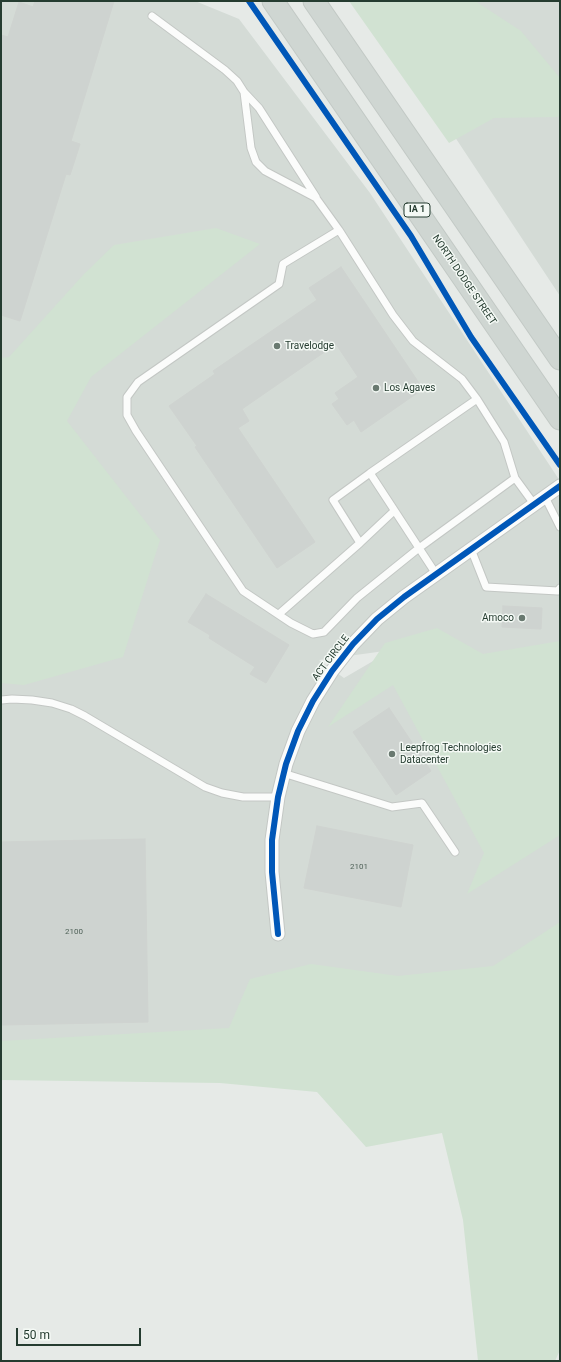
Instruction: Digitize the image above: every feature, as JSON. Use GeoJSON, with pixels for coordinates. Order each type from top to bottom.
{"type":"FeatureCollection","features":[{"type":"Feature","properties":{"kind":"main road","name":"NORTH DODGE STREET"},"geometry":{"type":"LineString","coordinates":[[273,1],[560,420]]}},
{"type":"Feature","properties":{"kind":"main road"},"geometry":{"type":"LineString","coordinates":[[314,1],[560,359]]}},
{"type":"Feature","properties":{"kind":"street","name":"ACT CIRCLE"},"geometry":{"type":"LineString","coordinates":[[278,934],[272,872],[272,840],[278,797],[283,773],[298,732],[313,700],[332,671],[353,644],[377,619],[404,597],[560,486]]}},
{"type":"Feature","properties":{"kind":"lane"},"geometry":{"type":"LineString","coordinates":[[152,16],[238,81],[244,92],[259,108],[393,315],[413,341],[462,379],[504,442],[515,478],[539,501],[560,527]]}},
{"type":"Feature","properties":{"kind":"lane"},"geometry":{"type":"LineString","coordinates":[[244,92],[251,148],[256,162],[265,171],[316,198]]}},
{"type":"Feature","properties":{"kind":"lane"},"geometry":{"type":"LineString","coordinates":[[339,230],[283,264],[279,284],[138,382],[127,397],[127,415],[136,431],[243,591],[278,614],[313,634],[324,632],[357,598],[419,548],[515,478]]}},
{"type":"Feature","properties":{"kind":"lane"},"geometry":{"type":"LineString","coordinates":[[360,543],[333,500],[476,399]]}},
{"type":"Feature","properties":{"kind":"lane"},"geometry":{"type":"LineString","coordinates":[[370,473],[436,574]]}},
{"type":"Feature","properties":{"kind":"lane"},"geometry":{"type":"LineString","coordinates":[[278,614],[360,543],[394,511]]}},
{"type":"Feature","properties":{"kind":"lane"},"geometry":{"type":"LineString","coordinates":[[471,550],[486,587],[558,591],[560,588]]}},
{"type":"Feature","properties":{"kind":"lane"},"geometry":{"type":"LineString","coordinates":[[1,700],[32,700],[52,703],[71,709],[205,787],[222,794],[243,797],[278,797]]}},
{"type":"Feature","properties":{"kind":"lane"},"geometry":{"type":"LineString","coordinates":[[283,773],[392,807],[422,803],[455,852]]}},
{"type":"Feature","properties":{"kind":"shaded area"},"geometry":{"type":"Polygon","coordinates":[[[1,1],[195,1],[239,19],[370,193],[560,481],[560,1039],[1,1054],[1,1]],[[392,650],[319,660],[344,678],[392,650]]]}},
{"type":"Feature","properties":{"kind":"shaded area"},"geometry":{"type":"Polygon","coordinates":[[[365,1],[560,1],[560,296],[365,1]]]}},
{"type":"Feature","properties":{"kind":"green space"},"geometry":{"type":"Polygon","coordinates":[[[349,1],[475,1],[521,31],[560,78],[560,114],[558,117],[494,118],[449,143],[349,1]]]}},
{"type":"Feature","properties":{"kind":"green space"},"geometry":{"type":"Polygon","coordinates":[[[216,228],[260,244],[91,377],[67,421],[160,540],[123,657],[24,685],[1,683],[1,358],[9,357],[84,274],[114,245],[216,228]]]}},
{"type":"Feature","properties":{"kind":"green space"},"geometry":{"type":"Polygon","coordinates":[[[437,628],[483,654],[560,641],[560,835],[467,894],[484,853],[393,685],[328,727],[385,643],[437,628]]]}},
{"type":"Feature","properties":{"kind":"green space"},"geometry":{"type":"Polygon","coordinates":[[[560,922],[560,1350],[555,1361],[478,1361],[463,1220],[442,1133],[366,1147],[317,1092],[220,1083],[1,1080],[1,1041],[229,1028],[250,979],[311,964],[398,976],[493,966],[560,922]]]}},
{"type":"Feature","properties":{"kind":"building"},"geometry":{"type":"Polygon","coordinates":[[[35,1],[114,1],[71,141],[80,144],[70,175],[66,174],[20,321],[1,315],[1,35],[8,37],[19,2],[33,7],[35,1]]]}},
{"type":"Feature","properties":{"kind":"building"},"geometry":{"type":"Polygon","coordinates":[[[341,267],[423,389],[361,432],[354,420],[347,425],[332,404],[339,399],[335,393],[358,377],[336,344],[242,409],[249,421],[238,428],[315,542],[277,568],[169,406],[215,374],[213,371],[317,300],[309,288],[341,267]]]}},
{"type":"Feature","properties":{"kind":"building"},"geometry":{"type":"Polygon","coordinates":[[[206,594],[289,645],[266,683],[250,674],[255,667],[209,638],[210,635],[188,622],[206,594]]]}},
{"type":"Feature","properties":{"kind":"building","name":"Amoco"},"geometry":{"type":"Polygon","coordinates":[[[503,606],[542,608],[541,629],[502,627],[503,606]]]}},
{"type":"Feature","properties":{"kind":"building"},"geometry":{"type":"Polygon","coordinates":[[[389,708],[431,771],[396,795],[353,732],[389,708]]]}},
{"type":"Feature","properties":{"kind":"building"},"geometry":{"type":"Polygon","coordinates":[[[317,826],[413,845],[401,907],[304,888],[317,826]]]}},
{"type":"Feature","properties":{"kind":"building"},"geometry":{"type":"Polygon","coordinates":[[[145,839],[148,1022],[1,1025],[1,842],[145,839]]]}},
{"type":"Feature","properties":{"kind":"cycle path"},"geometry":{"type":"LineString","coordinates":[[249,1],[411,236],[471,337],[560,465]]}},
{"type":"Feature","properties":{"kind":"cycle path"},"geometry":{"type":"LineString","coordinates":[[278,934],[272,872],[272,840],[278,797],[286,764],[298,731],[313,701],[332,671],[353,644],[377,619],[404,597],[560,486]]}},
{"type":"Feature","properties":{"kind":"place","name":"Travelodge"},"geometry":{"type":"Point","coordinates":[277,346]}},
{"type":"Feature","properties":{"kind":"place","name":"Los Agaves"},"geometry":{"type":"Point","coordinates":[376,388]}},
{"type":"Feature","properties":{"kind":"place","name":"Amoco"},"geometry":{"type":"Point","coordinates":[522,618]}},
{"type":"Feature","properties":{"kind":"place","name":"Leepfrog Technologies Datacenter"},"geometry":{"type":"Point","coordinates":[392,754]}}]}
